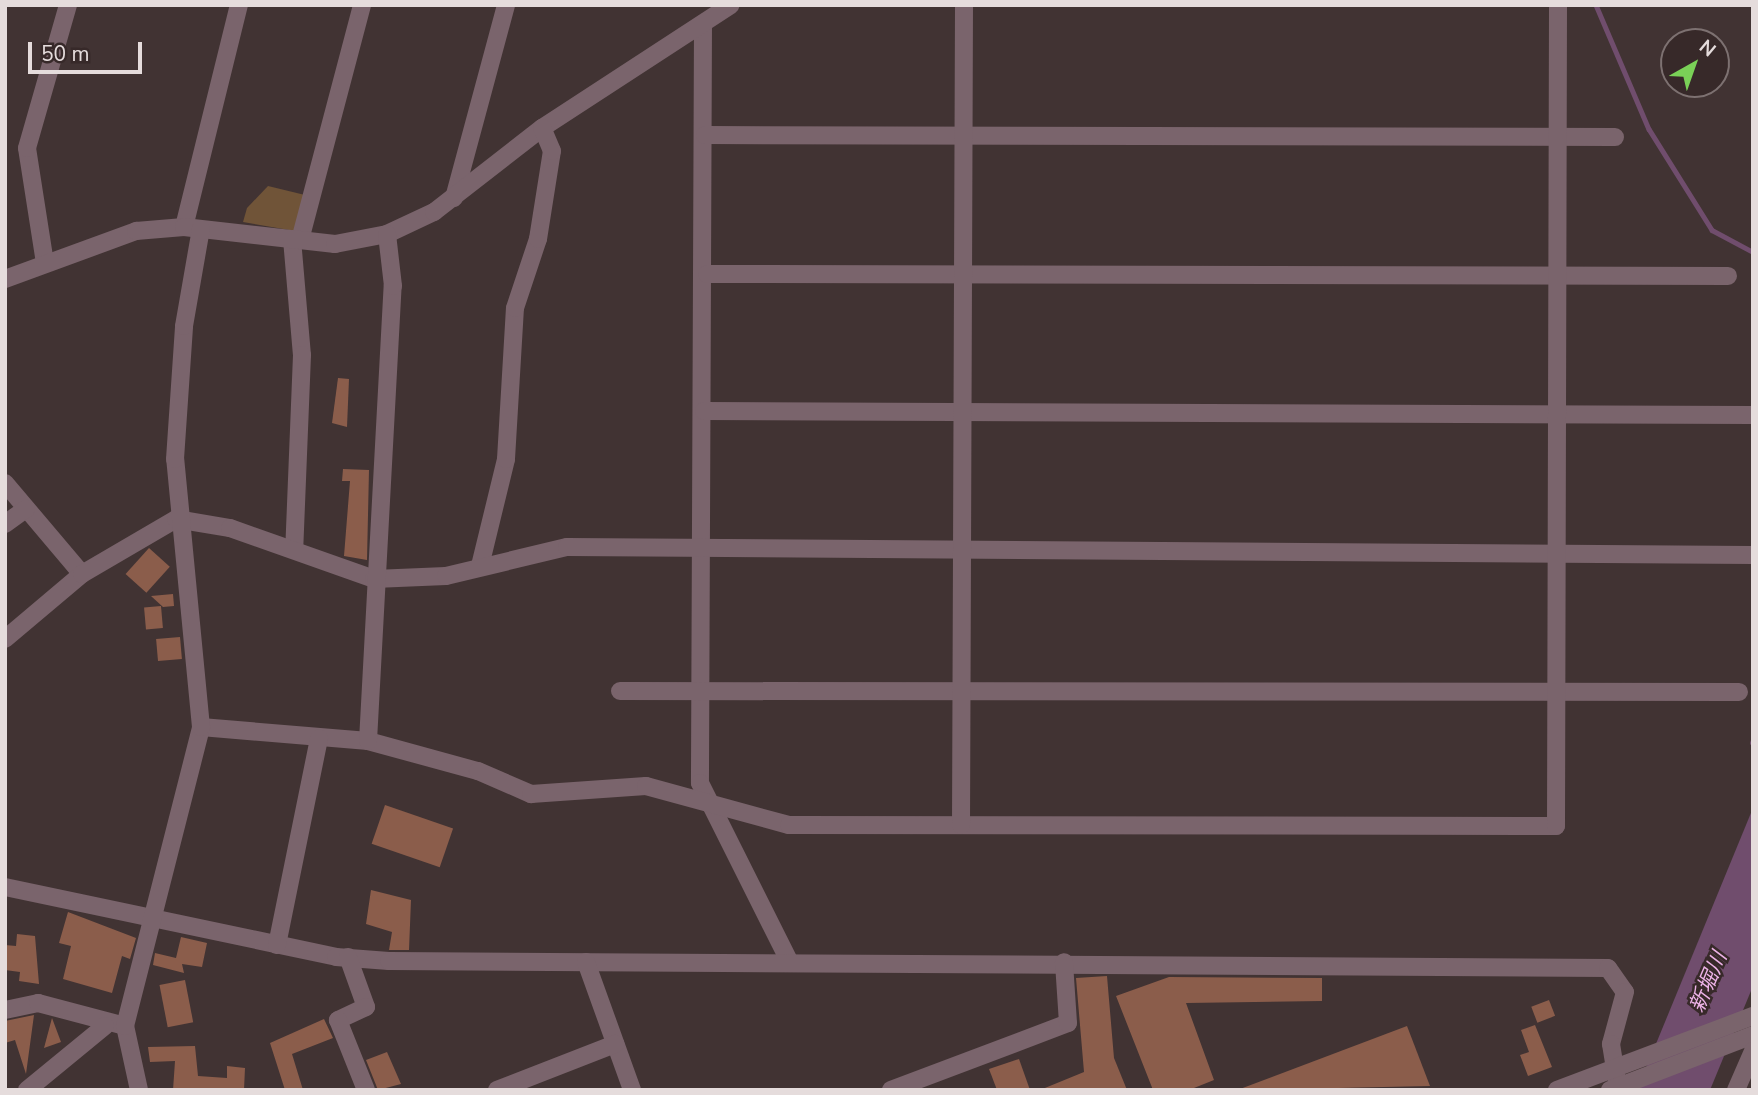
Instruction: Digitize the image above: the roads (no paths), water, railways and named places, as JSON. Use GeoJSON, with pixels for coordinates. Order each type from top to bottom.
{"type":"FeatureCollection","features":[{"type":"Feature","properties":{"kind":"street"},"geometry":{"type":"LineString","coordinates":[[45,263],[27,148],[68,5]]}},
{"type":"Feature","properties":{"kind":"street"},"geometry":{"type":"LineString","coordinates":[[139,1090],[125,1026],[156,918],[201,727],[176,519],[184,327],[192,228],[239,5]]}},
{"type":"Feature","properties":{"kind":"street"},"geometry":{"type":"LineString","coordinates":[[294,550],[302,355],[296,240],[362,5]]}},
{"type":"Feature","properties":{"kind":"street"},"geometry":{"type":"LineString","coordinates":[[454,198],[506,5]]}},
{"type":"Feature","properties":{"kind":"street"},"geometry":{"type":"LineString","coordinates":[[5,279],[136,231],[192,228],[335,244],[387,234],[454,198],[542,128],[731,5]]}},
{"type":"Feature","properties":{"kind":"street"},"geometry":{"type":"LineString","coordinates":[[961,825],[964,5]]}},
{"type":"Feature","properties":{"kind":"street"},"geometry":{"type":"LineString","coordinates":[[201,727],[368,741],[478,771],[531,794],[646,786],[706,800],[789,825],[1556,826],[1558,554],[1554,275],[1558,5]]}},
{"type":"Feature","properties":{"kind":"street"},"geometry":{"type":"LineString","coordinates":[[703,24],[707,274],[700,783],[706,800],[790,963]]}},
{"type":"Feature","properties":{"kind":"street"},"geometry":{"type":"LineString","coordinates":[[480,566],[506,459],[515,308],[538,239],[552,151],[542,128]]}},
{"type":"Feature","properties":{"kind":"street"},"geometry":{"type":"LineString","coordinates":[[705,135],[1615,137]]}},
{"type":"Feature","properties":{"kind":"street"},"geometry":{"type":"LineString","coordinates":[[368,741],[374,579],[393,286],[387,234]]}},
{"type":"Feature","properties":{"kind":"street"},"geometry":{"type":"LineString","coordinates":[[707,274],[1728,276]]}},
{"type":"Feature","properties":{"kind":"street"},"geometry":{"type":"LineString","coordinates":[[704,411],[1753,415]]}},
{"type":"Feature","properties":{"kind":"street"},"geometry":{"type":"LineString","coordinates":[[5,483],[82,574]]}},
{"type":"Feature","properties":{"kind":"street"},"geometry":{"type":"LineString","coordinates":[[5,524],[26,509]]}},
{"type":"Feature","properties":{"kind":"street"},"geometry":{"type":"LineString","coordinates":[[5,639],[82,574],[176,519],[294,550],[374,579],[446,576],[567,547],[961,547],[1753,555]]}},
{"type":"Feature","properties":{"kind":"street"},"geometry":{"type":"LineString","coordinates":[[620,691],[961,689],[1739,692]]}},
{"type":"Feature","properties":{"kind":"street"},"geometry":{"type":"LineString","coordinates":[[277,944],[319,738]]}},
{"type":"Feature","properties":{"kind":"street"},"geometry":{"type":"LineString","coordinates":[[5,887],[348,957],[586,962],[1064,962],[1608,968],[1625,992],[1611,1044],[1614,1068],[1621,1086],[1750,1041]]}},
{"type":"Feature","properties":{"kind":"street"},"geometry":{"type":"LineString","coordinates":[[348,957],[366,1007],[338,1020],[366,1090]]}},
{"type":"Feature","properties":{"kind":"street"},"geometry":{"type":"LineString","coordinates":[[586,962],[632,1090]]}},
{"type":"Feature","properties":{"kind":"street"},"geometry":{"type":"LineString","coordinates":[[891,1090],[1068,1023],[1064,962]]}},
{"type":"Feature","properties":{"kind":"street"},"geometry":{"type":"LineString","coordinates":[[5,1010],[38,1003],[105,1026],[125,1026]]}},
{"type":"Feature","properties":{"kind":"street"},"geometry":{"type":"LineString","coordinates":[[1557,1090],[1753,1016]]}},
{"type":"Feature","properties":{"kind":"street"},"geometry":{"type":"LineString","coordinates":[[27,1090],[105,1026]]}},
{"type":"Feature","properties":{"kind":"street"},"geometry":{"type":"LineString","coordinates":[[1736,1090],[1750,1041]]}},
{"type":"Feature","properties":{"kind":"street"},"geometry":{"type":"LineString","coordinates":[[497,1090],[615,1044]]}},
{"type":"Feature","properties":{"kind":"water","name":"新堀川"},"geometry":{"type":"Polygon","coordinates":[[[1753,808],[1753,986],[1710,1090],[1637,1090],[1753,808]]]}},
{"type":"Feature","properties":{"kind":"waterway"},"geometry":{"type":"LineString","coordinates":[[1596,5],[1649,129],[1712,230],[1753,252]]}}]}
